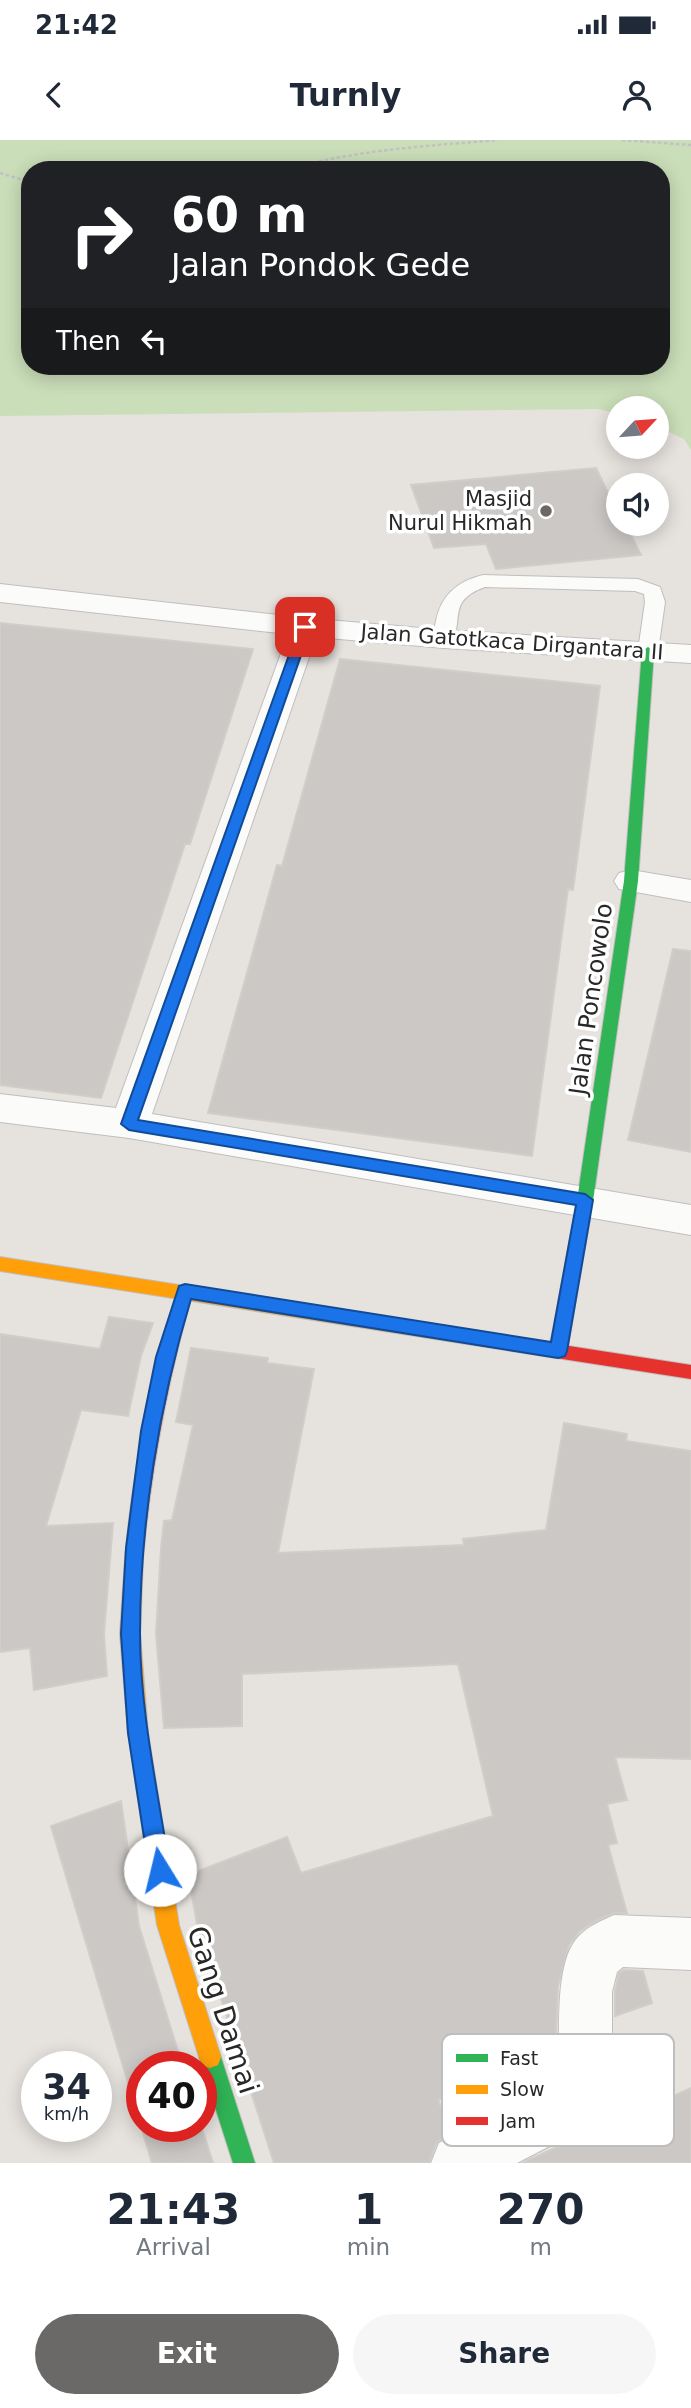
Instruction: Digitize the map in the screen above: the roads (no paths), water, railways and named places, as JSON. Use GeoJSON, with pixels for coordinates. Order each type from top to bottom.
{"type":"FeatureCollection","features":[{"type":"Feature","properties":{"kind":"street","name":"Jalan Gatotkaca Dirgantara II"},"geometry":{"type":"LineString","coordinates":[[0,593],[305,627],[444,639],[691,654]]}},
{"type":"Feature","properties":{"kind":"street"},"geometry":{"type":"LineString","coordinates":[[129,1124],[305,627]]}},
{"type":"Feature","properties":{"kind":"street","name":"Jalan Poncowolo"},"geometry":{"type":"LineString","coordinates":[[558,1351],[585,1200],[631,881],[648,651]]}},
{"type":"Feature","properties":{"kind":"street"},"geometry":{"type":"LineString","coordinates":[[631,881],[691,891]]}},
{"type":"Feature","properties":{"kind":"street"},"geometry":{"type":"LineString","coordinates":[[0,1108],[129,1124],[691,1220]]}},
{"type":"Feature","properties":{"kind":"street"},"geometry":{"type":"LineString","coordinates":[[0,1264],[691,1372]]}},
{"type":"Feature","properties":{"kind":"street","name":"Gang Damai"},"geometry":{"type":"LineString","coordinates":[[185,1291],[165,1357],[150,1431],[135,1548],[130,1634],[138,1733],[168,1925],[244,2163]]}},
{"type":"Feature","properties":{"kind":"street"},"geometry":{"type":"LineString","coordinates":[[585,2034],[586,1992],[594,1957],[614,1941],[691,1944]]}},
{"type":"Feature","properties":{"kind":"street"},"geometry":{"type":"LineString","coordinates":[[459,2163],[493,2146]]}},
{"type":"Feature","properties":{"kind":"lane"},"geometry":{"type":"LineString","coordinates":[[444,639],[446,616],[455,598],[463,587],[483,581],[638,585],[653,592],[655,602],[648,651]]}},
{"type":"Feature","properties":{"kind":"place","name":"Masjid Nurul Hikmah"},"geometry":{"type":"Point","coordinates":[546,511]}}]}
